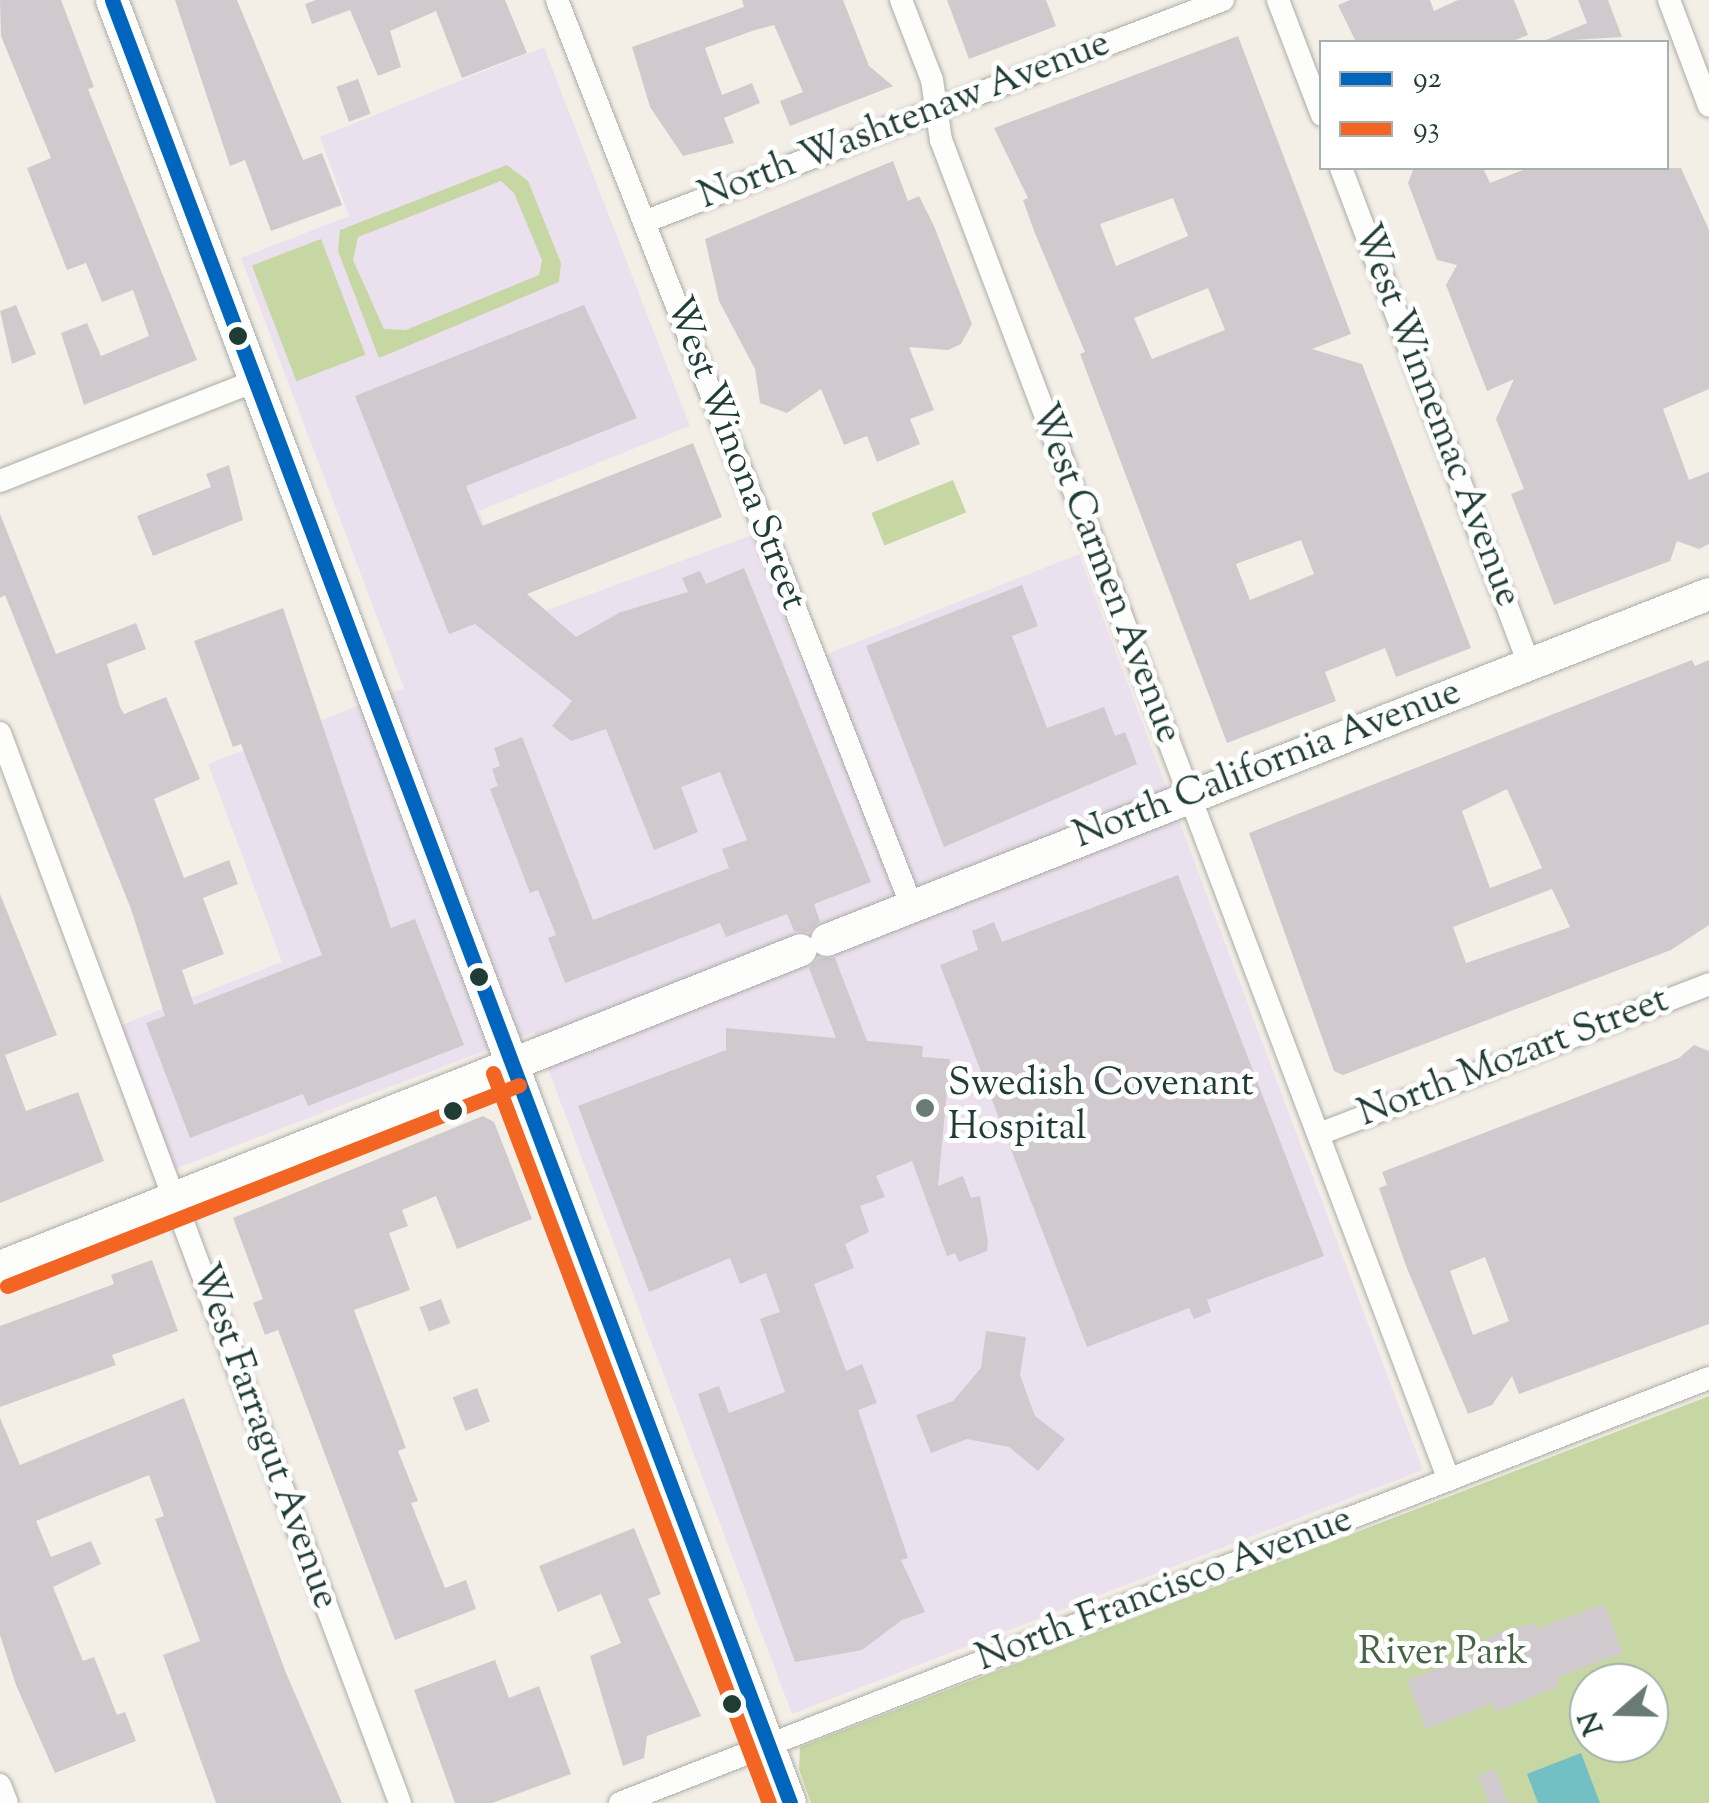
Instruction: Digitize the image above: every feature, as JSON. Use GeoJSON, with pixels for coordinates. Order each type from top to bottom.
{"type":"FeatureCollection","features":[{"type":"Feature","properties":{"kind":"main road"},"geometry":{"type":"LineString","coordinates":[[112,0],[790,1803]]}},
{"type":"Feature","properties":{"kind":"main road","name":"North California Avenue"},"geometry":{"type":"LineString","coordinates":[[0,1266],[1709,594]]}},
{"type":"Feature","properties":{"kind":"street","name":"West Winona Street"},"geometry":{"type":"LineString","coordinates":[[557,0],[912,907]]}},
{"type":"Feature","properties":{"kind":"street","name":"West Carmen Avenue"},"geometry":{"type":"LineString","coordinates":[[901,0],[932,80],[941,140],[1449,1480]]}},
{"type":"Feature","properties":{"kind":"street","name":"North Washtenaw Avenue"},"geometry":{"type":"LineString","coordinates":[[644,222],[1222,0]]}},
{"type":"Feature","properties":{"kind":"street"},"geometry":{"type":"LineString","coordinates":[[1278,0],[1319,107]]}},
{"type":"Feature","properties":{"kind":"street"},"geometry":{"type":"LineString","coordinates":[[1669,0],[1709,106]]}},
{"type":"Feature","properties":{"kind":"street","name":"West Winnemac Avenue"},"geometry":{"type":"LineString","coordinates":[[1343,170],[1529,664]]}},
{"type":"Feature","properties":{"kind":"street"},"geometry":{"type":"LineString","coordinates":[[0,481],[255,381]]}},
{"type":"Feature","properties":{"kind":"street","name":"West Farragut Avenue"},"geometry":{"type":"LineString","coordinates":[[0,733],[400,1803]]}},
{"type":"Feature","properties":{"kind":"street","name":"North Mozart Street"},"geometry":{"type":"LineString","coordinates":[[1320,1134],[1709,984]]}},
{"type":"Feature","properties":{"kind":"street","name":"North Francisco Avenue"},"geometry":{"type":"LineString","coordinates":[[620,1803],[1709,1378]]}},
{"type":"Feature","properties":{"kind":"street"},"geometry":{"type":"LineString","coordinates":[[0,1785],[7,1803]]}},
{"type":"Feature","properties":{"kind":"shaded area","name":"Swedish Covenant Hospital"},"geometry":{"type":"Polygon","coordinates":[[[544,47],[690,426],[479,511],[520,620],[752,535],[802,664],[1079,554],[1423,1470],[792,1714],[534,1032],[175,1169],[121,1025],[282,962],[208,764],[404,688],[241,258],[349,216],[320,137],[544,47]]]}},
{"type":"Feature","properties":{"kind":"green space"},"geometry":{"type":"Polygon","coordinates":[[[507,165],[528,181],[561,263],[559,282],[379,358],[338,251],[340,230],[507,165]],[[501,181],[358,237],[353,260],[384,329],[406,330],[539,275],[542,260],[514,193],[501,181]]]}},
{"type":"Feature","properties":{"kind":"green space"},"geometry":{"type":"Polygon","coordinates":[[[321,239],[365,355],[296,381],[252,266],[321,239]]]}},
{"type":"Feature","properties":{"kind":"green space"},"geometry":{"type":"Polygon","coordinates":[[[953,480],[966,512],[885,545],[871,513],[953,480]]]}},
{"type":"Feature","properties":{"kind":"green space","name":"River Park"},"geometry":{"type":"Polygon","coordinates":[[[1709,1396],[1709,1803],[811,1803],[799,1769],[800,1747],[1709,1396]]]}},
{"type":"Feature","properties":{"kind":"water"},"geometry":{"type":"Polygon","coordinates":[[[1569,1758],[1569,1763],[1585,1763],[1600,1803],[1538,1803],[1527,1774],[1569,1758]]]}},
{"type":"Feature","properties":{"kind":"building"},"geometry":{"type":"Polygon","coordinates":[[[0,0],[61,0],[94,87],[88,89],[197,360],[84,405],[61,333],[87,323],[101,356],[149,336],[133,290],[102,302],[86,263],[67,270],[27,168],[51,158],[1,36],[0,0]]]}},
{"type":"Feature","properties":{"kind":"building"},"geometry":{"type":"Polygon","coordinates":[[[175,0],[237,0],[303,160],[322,153],[342,205],[271,231],[245,160],[230,166],[175,0]]]}},
{"type":"Feature","properties":{"kind":"building"},"geometry":{"type":"Polygon","coordinates":[[[316,0],[505,0],[527,53],[462,78],[436,11],[390,31],[401,67],[378,76],[350,10],[312,24],[305,4],[316,0]]]}},
{"type":"Feature","properties":{"kind":"building"},"geometry":{"type":"Polygon","coordinates":[[[742,0],[843,0],[869,66],[893,86],[790,126],[780,101],[803,92],[774,25],[755,30],[705,48],[722,95],[752,83],[760,103],[724,118],[734,143],[683,156],[650,107],[632,47],[744,7],[742,0]]]}},
{"type":"Feature","properties":{"kind":"building"},"geometry":{"type":"Polygon","coordinates":[[[947,0],[1046,0],[1056,26],[969,59],[947,0]]]}},
{"type":"Feature","properties":{"kind":"building"},"geometry":{"type":"Polygon","coordinates":[[[1350,0],[1430,0],[1434,11],[1458,0],[1514,0],[1528,35],[1515,40],[1355,40],[1338,5],[1350,0]]]}},
{"type":"Feature","properties":{"kind":"building"},"geometry":{"type":"Polygon","coordinates":[[[1578,0],[1608,0],[1622,37],[1546,40],[1587,23],[1578,0]]]}},
{"type":"Feature","properties":{"kind":"building"},"geometry":{"type":"Polygon","coordinates":[[[1238,36],[1351,334],[1312,349],[1362,364],[1471,648],[1396,677],[1385,648],[1325,672],[1336,701],[1227,743],[1080,354],[1085,352],[1034,231],[1023,200],[1028,198],[994,128],[1238,36]],[[1173,198],[1100,224],[1116,266],[1188,236],[1173,198]],[[1208,288],[1134,318],[1152,359],[1225,330],[1208,288]],[[1301,540],[1236,564],[1250,600],[1314,574],[1301,540]]]}},
{"type":"Feature","properties":{"kind":"building"},"geometry":{"type":"Polygon","coordinates":[[[358,79],[371,114],[349,122],[336,87],[358,79]]]}},
{"type":"Feature","properties":{"kind":"building"},"geometry":{"type":"Polygon","coordinates":[[[893,161],[908,201],[919,196],[934,226],[972,324],[961,344],[948,350],[909,347],[934,410],[910,419],[920,444],[877,462],[867,436],[844,445],[821,389],[787,413],[760,403],[755,369],[719,301],[705,239],[893,161]]]}},
{"type":"Feature","properties":{"kind":"building"},"geometry":{"type":"Polygon","coordinates":[[[1681,168],[1709,230],[1709,389],[1663,409],[1689,480],[1709,472],[1709,544],[1699,549],[1677,541],[1670,561],[1554,605],[1511,494],[1524,489],[1496,419],[1514,379],[1487,391],[1446,285],[1457,265],[1437,260],[1408,183],[1413,170],[1484,170],[1490,183],[1523,170],[1681,168]]]}},
{"type":"Feature","properties":{"kind":"building"},"geometry":{"type":"Polygon","coordinates":[[[16,305],[36,354],[12,364],[0,311],[16,305]]]}},
{"type":"Feature","properties":{"kind":"building"},"geometry":{"type":"Polygon","coordinates":[[[584,305],[637,418],[466,486],[482,526],[693,443],[722,517],[527,594],[576,637],[621,612],[688,592],[682,578],[700,571],[706,584],[744,568],[871,882],[814,904],[820,921],[809,932],[794,931],[787,914],[726,937],[720,923],[565,983],[548,938],[556,935],[538,890],[530,893],[490,789],[498,786],[492,769],[500,766],[494,748],[522,737],[593,920],[729,868],[722,849],[747,840],[720,772],[681,787],[698,832],[654,850],[606,729],[571,741],[552,726],[572,701],[475,624],[449,634],[355,396],[584,305]]]}},
{"type":"Feature","properties":{"kind":"building"},"geometry":{"type":"Polygon","coordinates":[[[229,465],[243,520],[153,556],[137,516],[211,487],[206,474],[229,465]]]}},
{"type":"Feature","properties":{"kind":"building"},"geometry":{"type":"Polygon","coordinates":[[[0,514],[56,654],[136,623],[146,649],[107,664],[120,707],[124,714],[166,697],[200,779],[154,799],[184,878],[229,860],[238,884],[203,898],[224,954],[182,970],[194,1005],[322,955],[241,744],[233,747],[194,641],[283,608],[391,928],[415,919],[464,1045],[308,1106],[303,1094],[190,1138],[146,1023],[165,1016],[131,909],[5,595],[0,598],[0,514]]]}},
{"type":"Feature","properties":{"kind":"building"},"geometry":{"type":"Polygon","coordinates":[[[1022,585],[1038,626],[1012,636],[1047,728],[1104,707],[1115,736],[1125,732],[1137,764],[944,847],[866,646],[1022,585]]]}},
{"type":"Feature","properties":{"kind":"building"},"geometry":{"type":"Polygon","coordinates":[[[1692,660],[1695,666],[1709,660],[1709,925],[1671,950],[1343,1075],[1334,1071],[1249,833],[1692,660]],[[1507,789],[1462,811],[1490,888],[1542,868],[1507,789]],[[1552,889],[1453,927],[1466,963],[1570,927],[1552,889]]]}},
{"type":"Feature","properties":{"kind":"building","name":"Swedish Covenant Hospital"},"geometry":{"type":"Polygon","coordinates":[[[1178,875],[1324,1256],[1207,1300],[1211,1312],[1194,1319],[1189,1308],[1087,1347],[940,965],[978,950],[972,931],[994,922],[1002,942],[1178,875]]]}},
{"type":"Feature","properties":{"kind":"building"},"geometry":{"type":"Polygon","coordinates":[[[0,894],[57,1035],[5,1055],[26,1111],[78,1092],[104,1161],[0,1203],[0,894]]]}},
{"type":"Feature","properties":{"kind":"building"},"geometry":{"type":"Polygon","coordinates":[[[819,958],[835,958],[867,1041],[923,1046],[922,1057],[950,1059],[938,1186],[963,1176],[971,1198],[980,1196],[988,1242],[987,1251],[959,1262],[955,1253],[947,1256],[912,1161],[876,1176],[885,1197],[860,1206],[869,1232],[845,1244],[854,1268],[814,1284],[846,1371],[862,1364],[877,1403],[858,1410],[908,1558],[901,1560],[925,1612],[902,1620],[862,1650],[795,1662],[698,1394],[719,1386],[729,1413],[785,1392],[760,1319],[780,1312],[766,1273],[740,1284],[730,1258],[649,1292],[578,1106],[726,1050],[726,1028],[836,1038],[809,968],[819,958]]]}},
{"type":"Feature","properties":{"kind":"building"},"geometry":{"type":"Polygon","coordinates":[[[1694,1045],[1709,1051],[1709,1324],[1519,1394],[1512,1376],[1492,1405],[1468,1414],[1406,1266],[1379,1188],[1387,1185],[1382,1172],[1679,1058],[1694,1045]],[[1485,1257],[1450,1271],[1473,1335],[1509,1321],[1485,1257]]]}},
{"type":"Feature","properties":{"kind":"building"},"geometry":{"type":"Polygon","coordinates":[[[483,1116],[494,1122],[532,1219],[457,1249],[436,1196],[402,1210],[408,1226],[389,1233],[410,1290],[354,1310],[406,1448],[398,1451],[418,1501],[411,1503],[445,1588],[466,1580],[476,1609],[395,1640],[278,1330],[265,1335],[253,1303],[263,1299],[233,1218],[483,1116]]]}},
{"type":"Feature","properties":{"kind":"building"},"geometry":{"type":"Polygon","coordinates":[[[152,1260],[178,1331],[112,1355],[116,1365],[0,1407],[0,1326],[114,1284],[111,1275],[152,1260]]]}},
{"type":"Feature","properties":{"kind":"building"},"geometry":{"type":"Polygon","coordinates":[[[441,1299],[450,1323],[429,1332],[420,1307],[441,1299]]]}},
{"type":"Feature","properties":{"kind":"building"},"geometry":{"type":"Polygon","coordinates":[[[986,1331],[1026,1337],[1020,1375],[1035,1416],[1065,1439],[1038,1471],[1009,1447],[967,1439],[931,1453],[916,1415],[953,1401],[981,1368],[986,1331]]]}},
{"type":"Feature","properties":{"kind":"building"},"geometry":{"type":"Polygon","coordinates":[[[477,1388],[490,1422],[466,1431],[453,1397],[477,1388]]]}},
{"type":"Feature","properties":{"kind":"building"},"geometry":{"type":"Polygon","coordinates":[[[184,1398],[286,1673],[342,1803],[216,1803],[163,1655],[200,1641],[155,1519],[164,1516],[149,1475],[36,1521],[51,1557],[91,1541],[101,1564],[53,1587],[83,1661],[94,1657],[117,1715],[125,1712],[136,1741],[55,1773],[16,1685],[0,1635],[0,1418],[20,1465],[184,1398]]]}},
{"type":"Feature","properties":{"kind":"building"},"geometry":{"type":"Polygon","coordinates":[[[634,1528],[661,1594],[648,1599],[701,1716],[647,1736],[644,1758],[623,1766],[590,1656],[621,1643],[601,1594],[558,1612],[539,1566],[634,1528]]]}},
{"type":"Feature","properties":{"kind":"building"},"geometry":{"type":"Polygon","coordinates":[[[1604,1604],[1623,1653],[1596,1663],[1569,1663],[1569,1673],[1556,1678],[1560,1686],[1496,1712],[1493,1703],[1426,1729],[1407,1680],[1473,1655],[1471,1648],[1502,1631],[1535,1623],[1537,1629],[1604,1604]]]}},
{"type":"Feature","properties":{"kind":"building"},"geometry":{"type":"Polygon","coordinates":[[[495,1660],[509,1698],[539,1686],[571,1774],[492,1803],[455,1803],[414,1690],[495,1660]]]}},
{"type":"Feature","properties":{"kind":"building"},"geometry":{"type":"Polygon","coordinates":[[[1495,1769],[1508,1803],[1489,1803],[1478,1776],[1495,1769]]]}},
{"type":"Feature","properties":{"kind":"transit line","name":"92"},"geometry":{"type":"LineString","coordinates":[[112,0],[790,1803]]}},
{"type":"Feature","properties":{"kind":"transit line","name":"93"},"geometry":{"type":"LineString","coordinates":[[493,1073],[769,1803]]}},
{"type":"Feature","properties":{"kind":"transit line","name":"93"},"geometry":{"type":"LineString","coordinates":[[7,1286],[519,1085]]}},
{"type":"Feature","properties":{"kind":"place","name":"Swedish Covenant Hospital"},"geometry":{"type":"Point","coordinates":[925,1108]}}]}
